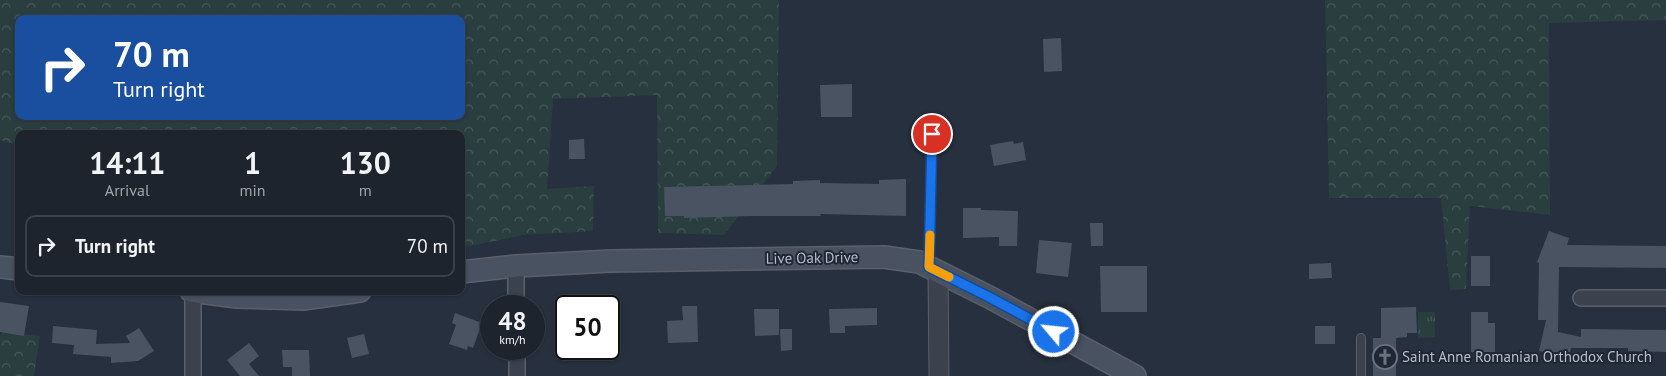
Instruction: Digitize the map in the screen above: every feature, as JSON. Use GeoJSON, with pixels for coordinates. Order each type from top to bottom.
{"type":"FeatureCollection","features":[{"type":"Feature","properties":{"kind":"main road","name":"Live Oak Drive"},"geometry":{"type":"LineString","coordinates":[[465,272],[516,266],[610,261],[884,257],[919,262],[989,297],[1135,376]]}},
{"type":"Feature","properties":{"kind":"main road"},"geometry":{"type":"LineString","coordinates":[[0,267],[15,269]]}},
{"type":"Feature","properties":{"kind":"main road"},"geometry":{"type":"LineString","coordinates":[[222,295],[303,299],[332,295]]}},
{"type":"Feature","properties":{"kind":"street"},"geometry":{"type":"LineString","coordinates":[[516,266],[516,295]]}},
{"type":"Feature","properties":{"kind":"street"},"geometry":{"type":"LineString","coordinates":[[934,269],[939,376]]}},
{"type":"Feature","properties":{"kind":"street"},"geometry":{"type":"LineString","coordinates":[[192,295],[193,376]]}},
{"type":"Feature","properties":{"kind":"street"},"geometry":{"type":"LineString","coordinates":[[1581,298],[1666,298]]}},
{"type":"Feature","properties":{"kind":"street"},"geometry":{"type":"LineString","coordinates":[[517,360],[517,376]]}},
{"type":"Feature","properties":{"kind":"lane"},"geometry":{"type":"LineString","coordinates":[[932,134],[934,269]]}},
{"type":"Feature","properties":{"kind":"lane"},"geometry":{"type":"LineString","coordinates":[[1361,338],[1362,376]]}},
{"type":"Feature","properties":{"kind":"green space"},"geometry":{"type":"Polygon","coordinates":[[[0,0],[779,0],[777,166],[724,235],[658,233],[657,95],[553,99],[547,189],[594,186],[593,231],[523,235],[465,247],[465,130],[15,130],[15,145],[0,140],[0,0]]]}},
{"type":"Feature","properties":{"kind":"green space"},"geometry":{"type":"Polygon","coordinates":[[[1325,0],[1666,0],[1666,20],[1549,23],[1550,215],[1470,206],[1466,289],[1450,290],[1441,198],[1329,198],[1325,0]]]}},
{"type":"Feature","properties":{"kind":"green space"},"geometry":{"type":"Polygon","coordinates":[[[1418,312],[1435,312],[1435,337],[1418,338],[1418,312]]]}},
{"type":"Feature","properties":{"kind":"green space"},"geometry":{"type":"Polygon","coordinates":[[[2,332],[40,336],[34,376],[0,376],[0,336],[2,332]]]}},
{"type":"Feature","properties":{"kind":"building"},"geometry":{"type":"Polygon","coordinates":[[[1061,38],[1062,71],[1044,72],[1043,39],[1061,38]]]}},
{"type":"Feature","properties":{"kind":"building"},"geometry":{"type":"Polygon","coordinates":[[[852,84],[852,117],[821,117],[820,85],[852,84]]]}},
{"type":"Feature","properties":{"kind":"building"},"geometry":{"type":"Polygon","coordinates":[[[584,139],[585,159],[569,159],[569,140],[584,139]]]}},
{"type":"Feature","properties":{"kind":"building"},"geometry":{"type":"Polygon","coordinates":[[[1013,141],[1014,144],[1023,142],[1026,160],[994,166],[990,145],[1013,141]]]}},
{"type":"Feature","properties":{"kind":"building"},"geometry":{"type":"Polygon","coordinates":[[[906,179],[906,216],[820,214],[821,216],[684,218],[684,216],[665,216],[664,187],[793,184],[793,181],[820,180],[820,183],[879,184],[879,180],[906,179]]]}},
{"type":"Feature","properties":{"kind":"building"},"geometry":{"type":"Polygon","coordinates":[[[963,208],[1018,211],[1017,246],[999,246],[999,237],[963,238],[963,208]]]}},
{"type":"Feature","properties":{"kind":"building"},"geometry":{"type":"Polygon","coordinates":[[[1090,223],[1103,223],[1103,246],[1091,246],[1090,223]]]}},
{"type":"Feature","properties":{"kind":"building"},"geometry":{"type":"Polygon","coordinates":[[[1549,231],[1569,238],[1567,245],[1666,246],[1666,268],[1559,267],[1558,332],[1581,337],[1581,329],[1666,330],[1666,352],[1628,351],[1628,348],[1571,348],[1569,358],[1539,351],[1546,320],[1538,320],[1539,263],[1537,262],[1549,231]]]}},
{"type":"Feature","properties":{"kind":"building"},"geometry":{"type":"Polygon","coordinates":[[[1039,240],[1072,243],[1068,277],[1036,273],[1039,240]]]}},
{"type":"Feature","properties":{"kind":"building"},"geometry":{"type":"Polygon","coordinates":[[[1471,256],[1490,256],[1490,286],[1471,286],[1471,256]]]}},
{"type":"Feature","properties":{"kind":"building"},"geometry":{"type":"Polygon","coordinates":[[[1331,263],[1332,278],[1309,279],[1309,264],[1331,263]]]}},
{"type":"Feature","properties":{"kind":"building"},"geometry":{"type":"Polygon","coordinates":[[[1100,266],[1147,266],[1147,312],[1101,312],[1100,266]]]}},
{"type":"Feature","properties":{"kind":"building"},"geometry":{"type":"Polygon","coordinates":[[[0,302],[29,306],[24,336],[0,332],[0,302]]]}},
{"type":"Feature","properties":{"kind":"building"},"geometry":{"type":"Polygon","coordinates":[[[682,306],[697,306],[698,342],[668,343],[667,321],[683,320],[682,306]]]}},
{"type":"Feature","properties":{"kind":"building"},"geometry":{"type":"Polygon","coordinates":[[[1416,307],[1417,333],[1407,333],[1407,337],[1396,338],[1396,376],[1373,376],[1373,338],[1381,338],[1381,308],[1416,307]]]}},
{"type":"Feature","properties":{"kind":"building"},"geometry":{"type":"Polygon","coordinates":[[[877,308],[877,325],[845,326],[845,333],[830,333],[829,309],[877,308]]]}},
{"type":"Feature","properties":{"kind":"building"},"geometry":{"type":"Polygon","coordinates":[[[754,309],[779,309],[779,335],[755,336],[754,309]]]}},
{"type":"Feature","properties":{"kind":"building"},"geometry":{"type":"Polygon","coordinates":[[[1471,312],[1488,312],[1488,323],[1495,323],[1495,352],[1471,352],[1471,312]]]}},
{"type":"Feature","properties":{"kind":"building"},"geometry":{"type":"Polygon","coordinates":[[[455,313],[480,322],[480,329],[473,348],[468,346],[467,350],[449,344],[456,325],[452,323],[455,313]]]}},
{"type":"Feature","properties":{"kind":"building"},"geometry":{"type":"Polygon","coordinates":[[[53,326],[97,330],[96,344],[130,343],[126,336],[139,328],[154,351],[138,361],[111,363],[111,357],[73,354],[74,345],[52,343],[53,326]]]}},
{"type":"Feature","properties":{"kind":"building"},"geometry":{"type":"Polygon","coordinates":[[[1315,326],[1335,326],[1335,344],[1315,344],[1315,326]]]}},
{"type":"Feature","properties":{"kind":"building"},"geometry":{"type":"Polygon","coordinates":[[[780,329],[792,329],[792,350],[781,351],[780,329]]]}},
{"type":"Feature","properties":{"kind":"building"},"geometry":{"type":"Polygon","coordinates":[[[364,334],[369,354],[352,358],[347,338],[364,334]]]}},
{"type":"Feature","properties":{"kind":"building"},"geometry":{"type":"Polygon","coordinates":[[[249,343],[259,356],[249,364],[259,376],[240,376],[227,360],[249,343]]]}},
{"type":"Feature","properties":{"kind":"building"},"geometry":{"type":"Polygon","coordinates":[[[282,350],[309,350],[310,376],[292,376],[292,367],[283,367],[282,350]]]}},
{"type":"Feature","properties":{"kind":"slow traffic"},"geometry":{"type":"LineString","coordinates":[[930,235],[929,267],[949,277]]}},
{"type":"Feature","properties":{"kind":"place","name":"Saint Anne Romanian Orthodox Church"},"geometry":{"type":"Point","coordinates":[1385,357]}},
{"type":"Feature","properties":{"kind":"route"},"geometry":{"type":"LineString","coordinates":[[932,134],[929,267],[1054,332]]}}]}
